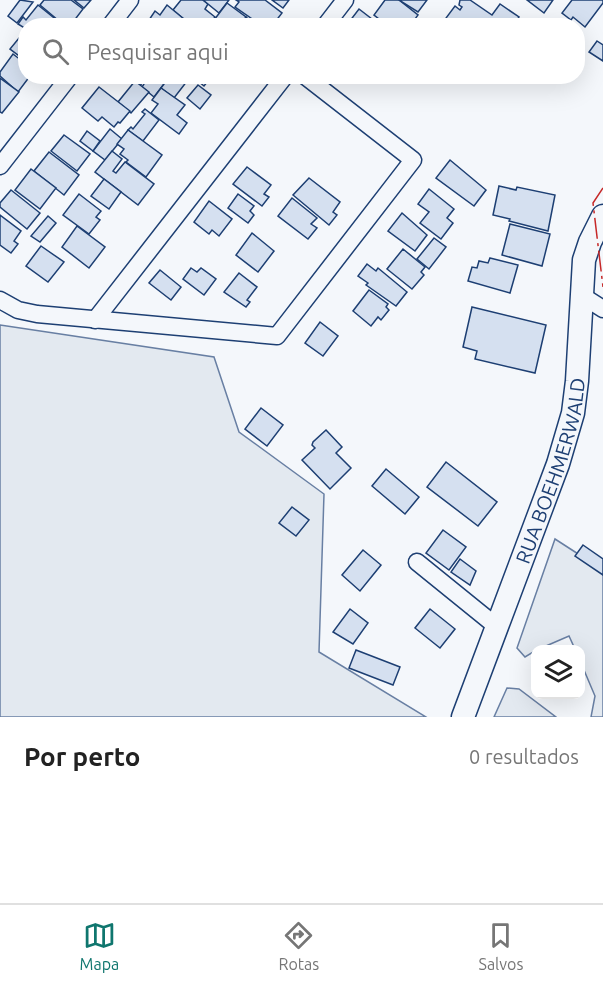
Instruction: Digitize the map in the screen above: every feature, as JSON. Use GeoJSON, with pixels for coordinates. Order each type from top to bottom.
{"type":"FeatureCollection","features":[{"type":"Feature","properties":{"kind":"main road","name":"RUA BOEHMERWALD"},"geometry":{"type":"LineString","coordinates":[[463,717],[558,464],[573,412],[584,260],[603,216]]}},
{"type":"Feature","properties":{"kind":"street"},"geometry":{"type":"LineString","coordinates":[[116,18],[130,0]]}},
{"type":"Feature","properties":{"kind":"street"},"geometry":{"type":"LineString","coordinates":[[331,18],[345,0]]}},
{"type":"Feature","properties":{"kind":"street"},"geometry":{"type":"LineString","coordinates":[[0,166],[64,84]]}},
{"type":"Feature","properties":{"kind":"street"},"geometry":{"type":"LineString","coordinates":[[95,320],[279,84]]}},
{"type":"Feature","properties":{"kind":"street"},"geometry":{"type":"LineString","coordinates":[[0,300],[18,310],[37,314],[277,336],[413,160],[315,84]]}},
{"type":"Feature","properties":{"kind":"street"},"geometry":{"type":"LineString","coordinates":[[581,295],[603,309]]}},
{"type":"Feature","properties":{"kind":"street"},"geometry":{"type":"LineString","coordinates":[[417,562],[496,626]]}},
{"type":"Feature","properties":{"kind":"shaded area"},"geometry":{"type":"Polygon","coordinates":[[[0,325],[214,357],[239,432],[324,494],[319,652],[426,717],[0,717],[0,325]]]}},
{"type":"Feature","properties":{"kind":"shaded area"},"geometry":{"type":"Polygon","coordinates":[[[555,539],[603,570],[603,717],[591,717],[595,696],[585,672],[585,645],[573,645],[569,636],[548,645],[531,645],[531,653],[525,657],[517,648],[555,539]]]}},
{"type":"Feature","properties":{"kind":"shaded area"},"geometry":{"type":"Polygon","coordinates":[[[507,688],[519,689],[556,717],[494,717],[507,688]]]}},
{"type":"Feature","properties":{"kind":"building"},"geometry":{"type":"Polygon","coordinates":[[[20,0],[33,2],[21,18],[18,18],[17,23],[8,16],[20,0]]]}},
{"type":"Feature","properties":{"kind":"building"},"geometry":{"type":"Polygon","coordinates":[[[44,0],[71,0],[83,9],[76,18],[55,18],[40,5],[44,0]]]}},
{"type":"Feature","properties":{"kind":"building"},"geometry":{"type":"Polygon","coordinates":[[[74,0],[91,0],[84,8],[74,0]]]}},
{"type":"Feature","properties":{"kind":"building"},"geometry":{"type":"Polygon","coordinates":[[[181,0],[203,0],[208,4],[205,9],[215,17],[182,18],[173,10],[181,0]]]}},
{"type":"Feature","properties":{"kind":"building"},"geometry":{"type":"Polygon","coordinates":[[[203,0],[229,0],[219,13],[203,0]]]}},
{"type":"Feature","properties":{"kind":"building"},"geometry":{"type":"Polygon","coordinates":[[[236,0],[265,0],[282,13],[278,18],[251,18],[235,7],[239,2],[236,0]]]}},
{"type":"Feature","properties":{"kind":"building"},"geometry":{"type":"Polygon","coordinates":[[[272,0],[289,0],[283,8],[272,0]]]}},
{"type":"Feature","properties":{"kind":"building"},"geometry":{"type":"Polygon","coordinates":[[[385,0],[399,0],[418,15],[416,18],[378,18],[374,15],[385,0]]]}},
{"type":"Feature","properties":{"kind":"building"},"geometry":{"type":"Polygon","coordinates":[[[399,0],[427,0],[418,12],[399,0]]]}},
{"type":"Feature","properties":{"kind":"building"},"geometry":{"type":"Polygon","coordinates":[[[460,0],[470,0],[492,15],[500,4],[519,17],[446,18],[455,6],[460,10],[462,7],[459,5],[460,0]]]}},
{"type":"Feature","properties":{"kind":"building"},"geometry":{"type":"Polygon","coordinates":[[[527,0],[553,0],[544,13],[527,0]]]}},
{"type":"Feature","properties":{"kind":"building"},"geometry":{"type":"Polygon","coordinates":[[[572,0],[603,0],[585,27],[585,18],[568,18],[562,13],[572,0]]]}},
{"type":"Feature","properties":{"kind":"building"},"geometry":{"type":"Polygon","coordinates":[[[227,3],[246,17],[245,18],[216,18],[227,3]]]}},
{"type":"Feature","properties":{"kind":"building"},"geometry":{"type":"Polygon","coordinates":[[[38,5],[54,18],[28,18],[38,5]]]}},
{"type":"Feature","properties":{"kind":"building"},"geometry":{"type":"Polygon","coordinates":[[[167,5],[183,18],[150,18],[155,11],[160,15],[167,5]]]}},
{"type":"Feature","properties":{"kind":"building"},"geometry":{"type":"Polygon","coordinates":[[[359,9],[371,18],[352,18],[359,9]]]}},
{"type":"Feature","properties":{"kind":"building"},"geometry":{"type":"Polygon","coordinates":[[[18,39],[18,55],[10,49],[18,39]]]}},
{"type":"Feature","properties":{"kind":"building"},"geometry":{"type":"Polygon","coordinates":[[[597,41],[603,45],[603,61],[589,52],[597,41]]]}},
{"type":"Feature","properties":{"kind":"building"},"geometry":{"type":"Polygon","coordinates":[[[13,54],[18,58],[18,84],[24,84],[18,92],[0,76],[0,72],[13,54]]]}},
{"type":"Feature","properties":{"kind":"building"},"geometry":{"type":"Polygon","coordinates":[[[0,78],[19,92],[2,113],[0,112],[0,78]]]}},
{"type":"Feature","properties":{"kind":"building"},"geometry":{"type":"Polygon","coordinates":[[[133,84],[139,84],[149,92],[131,113],[118,102],[133,84]]]}},
{"type":"Feature","properties":{"kind":"building"},"geometry":{"type":"Polygon","coordinates":[[[144,84],[164,84],[154,97],[142,87],[144,84]]]}},
{"type":"Feature","properties":{"kind":"building"},"geometry":{"type":"Polygon","coordinates":[[[164,84],[185,84],[174,98],[161,88],[164,84]]]}},
{"type":"Feature","properties":{"kind":"building"},"geometry":{"type":"Polygon","coordinates":[[[198,85],[211,95],[200,109],[187,98],[198,85]]]}},
{"type":"Feature","properties":{"kind":"building"},"geometry":{"type":"Polygon","coordinates":[[[99,87],[130,111],[114,127],[102,117],[98,121],[82,108],[99,87]]]}},
{"type":"Feature","properties":{"kind":"building"},"geometry":{"type":"Polygon","coordinates":[[[161,88],[185,105],[177,115],[187,123],[179,134],[151,113],[158,104],[152,100],[161,88]]]}},
{"type":"Feature","properties":{"kind":"building"},"geometry":{"type":"Polygon","coordinates":[[[145,109],[159,120],[143,141],[128,130],[131,127],[133,129],[145,114],[142,112],[145,109]]]}},
{"type":"Feature","properties":{"kind":"building"},"geometry":{"type":"Polygon","coordinates":[[[110,129],[122,139],[105,160],[93,151],[110,129]]]}},
{"type":"Feature","properties":{"kind":"building"},"geometry":{"type":"Polygon","coordinates":[[[128,130],[162,155],[146,177],[126,162],[128,160],[120,154],[124,149],[117,144],[128,130]]]}},
{"type":"Feature","properties":{"kind":"building"},"geometry":{"type":"Polygon","coordinates":[[[87,131],[100,141],[93,151],[80,141],[87,131]]]}},
{"type":"Feature","properties":{"kind":"building"},"geometry":{"type":"Polygon","coordinates":[[[64,135],[90,154],[77,171],[51,151],[64,135]]]}},
{"type":"Feature","properties":{"kind":"building"},"geometry":{"type":"Polygon","coordinates":[[[112,151],[122,159],[113,171],[116,173],[125,162],[154,184],[138,205],[95,172],[112,151]]]}},
{"type":"Feature","properties":{"kind":"building"},"geometry":{"type":"Polygon","coordinates":[[[49,152],[79,175],[64,195],[34,171],[49,152]]]}},
{"type":"Feature","properties":{"kind":"building"},"geometry":{"type":"Polygon","coordinates":[[[450,160],[486,190],[474,206],[436,178],[450,160]]]}},
{"type":"Feature","properties":{"kind":"building"},"geometry":{"type":"Polygon","coordinates":[[[247,167],[271,185],[264,194],[269,197],[262,206],[233,184],[247,167]]]}},
{"type":"Feature","properties":{"kind":"building"},"geometry":{"type":"Polygon","coordinates":[[[31,169],[56,188],[40,209],[15,190],[31,169]]]}},
{"type":"Feature","properties":{"kind":"building"},"geometry":{"type":"Polygon","coordinates":[[[309,178],[340,202],[333,212],[337,215],[329,225],[293,195],[309,178]]]}},
{"type":"Feature","properties":{"kind":"building"},"geometry":{"type":"Polygon","coordinates":[[[104,179],[121,192],[109,209],[91,196],[104,179]]]}},
{"type":"Feature","properties":{"kind":"building"},"geometry":{"type":"Polygon","coordinates":[[[499,186],[516,190],[517,187],[555,195],[548,231],[493,215],[499,186]]]}},
{"type":"Feature","properties":{"kind":"building"},"geometry":{"type":"Polygon","coordinates":[[[429,189],[454,209],[447,218],[453,223],[441,239],[420,223],[429,212],[418,204],[429,189]]]}},
{"type":"Feature","properties":{"kind":"building"},"geometry":{"type":"Polygon","coordinates":[[[11,190],[40,213],[27,229],[0,207],[0,203],[11,190]]]}},
{"type":"Feature","properties":{"kind":"building"},"geometry":{"type":"Polygon","coordinates":[[[79,194],[101,211],[96,217],[100,220],[89,234],[63,215],[79,194]]]}},
{"type":"Feature","properties":{"kind":"building"},"geometry":{"type":"Polygon","coordinates":[[[238,194],[254,206],[250,211],[254,215],[248,223],[228,208],[238,194]]]}},
{"type":"Feature","properties":{"kind":"building"},"geometry":{"type":"Polygon","coordinates":[[[292,198],[317,218],[311,224],[317,228],[308,239],[278,216],[292,198]]]}},
{"type":"Feature","properties":{"kind":"building"},"geometry":{"type":"Polygon","coordinates":[[[209,201],[232,219],[219,236],[212,230],[209,234],[194,222],[209,201]]]}},
{"type":"Feature","properties":{"kind":"building"},"geometry":{"type":"Polygon","coordinates":[[[402,213],[427,235],[415,251],[388,231],[402,213]]]}},
{"type":"Feature","properties":{"kind":"building"},"geometry":{"type":"Polygon","coordinates":[[[0,215],[21,231],[14,241],[18,244],[11,253],[0,245],[0,215]]]}},
{"type":"Feature","properties":{"kind":"building"},"geometry":{"type":"Polygon","coordinates":[[[48,216],[56,223],[40,242],[31,236],[48,216]]]}},
{"type":"Feature","properties":{"kind":"building"},"geometry":{"type":"Polygon","coordinates":[[[510,224],[550,234],[542,266],[502,255],[510,224]]]}},
{"type":"Feature","properties":{"kind":"building"},"geometry":{"type":"Polygon","coordinates":[[[77,226],[105,247],[89,268],[62,247],[77,226]]]}},
{"type":"Feature","properties":{"kind":"building"},"geometry":{"type":"Polygon","coordinates":[[[252,233],[274,251],[258,272],[236,255],[252,233]]]}},
{"type":"Feature","properties":{"kind":"building"},"geometry":{"type":"Polygon","coordinates":[[[434,238],[446,247],[429,269],[417,259],[434,238]]]}},
{"type":"Feature","properties":{"kind":"building"},"geometry":{"type":"Polygon","coordinates":[[[41,246],[64,262],[48,282],[26,266],[41,246]]]}},
{"type":"Feature","properties":{"kind":"building"},"geometry":{"type":"Polygon","coordinates":[[[403,249],[425,267],[421,272],[424,275],[412,289],[387,269],[403,249]]]}},
{"type":"Feature","properties":{"kind":"building"},"geometry":{"type":"Polygon","coordinates":[[[490,258],[518,265],[510,293],[468,281],[472,267],[477,268],[479,261],[488,263],[490,258]]]}},
{"type":"Feature","properties":{"kind":"building"},"geometry":{"type":"Polygon","coordinates":[[[367,264],[376,271],[378,268],[407,292],[396,306],[366,285],[368,283],[358,276],[367,264]]]}},
{"type":"Feature","properties":{"kind":"building"},"geometry":{"type":"Polygon","coordinates":[[[191,268],[197,272],[201,268],[216,279],[204,295],[183,279],[191,268]]]}},
{"type":"Feature","properties":{"kind":"building"},"geometry":{"type":"Polygon","coordinates":[[[160,270],[181,287],[171,300],[149,283],[160,270]]]}},
{"type":"Feature","properties":{"kind":"building"},"geometry":{"type":"Polygon","coordinates":[[[239,273],[257,287],[247,300],[250,302],[246,307],[224,292],[239,273]]]}},
{"type":"Feature","properties":{"kind":"building"},"geometry":{"type":"Polygon","coordinates":[[[369,290],[388,304],[386,307],[389,310],[381,320],[378,317],[371,326],[353,311],[369,290]]]}},
{"type":"Feature","properties":{"kind":"building"},"geometry":{"type":"Polygon","coordinates":[[[472,307],[546,325],[535,373],[475,359],[477,351],[463,347],[472,307]]]}},
{"type":"Feature","properties":{"kind":"building"},"geometry":{"type":"Polygon","coordinates":[[[320,322],[338,336],[323,356],[305,343],[320,322]]]}},
{"type":"Feature","properties":{"kind":"building"},"geometry":{"type":"Polygon","coordinates":[[[261,408],[283,425],[267,446],[245,429],[261,408]]]}},
{"type":"Feature","properties":{"kind":"building"},"geometry":{"type":"Polygon","coordinates":[[[326,430],[342,447],[336,453],[351,468],[330,489],[302,460],[315,448],[312,445],[313,442],[326,430]]]}},
{"type":"Feature","properties":{"kind":"building"},"geometry":{"type":"Polygon","coordinates":[[[446,462],[497,502],[478,526],[427,487],[446,462]]]}},
{"type":"Feature","properties":{"kind":"building"},"geometry":{"type":"Polygon","coordinates":[[[386,469],[419,497],[405,514],[372,486],[386,469]]]}},
{"type":"Feature","properties":{"kind":"building"},"geometry":{"type":"Polygon","coordinates":[[[292,507],[309,520],[296,536],[279,523],[292,507]]]}},
{"type":"Feature","properties":{"kind":"building"},"geometry":{"type":"Polygon","coordinates":[[[443,530],[466,547],[449,570],[426,553],[443,530]]]}},
{"type":"Feature","properties":{"kind":"building"},"geometry":{"type":"Polygon","coordinates":[[[583,545],[603,559],[603,575],[575,556],[583,545]]]}},
{"type":"Feature","properties":{"kind":"building"},"geometry":{"type":"Polygon","coordinates":[[[363,550],[381,565],[360,591],[342,575],[363,550]]]}},
{"type":"Feature","properties":{"kind":"building"},"geometry":{"type":"Polygon","coordinates":[[[460,559],[476,571],[470,585],[451,572],[460,559]]]}},
{"type":"Feature","properties":{"kind":"building"},"geometry":{"type":"Polygon","coordinates":[[[350,609],[368,623],[353,644],[333,632],[350,609]]]}},
{"type":"Feature","properties":{"kind":"building"},"geometry":{"type":"Polygon","coordinates":[[[430,609],[455,629],[440,648],[415,628],[430,609]]]}},
{"type":"Feature","properties":{"kind":"building"},"geometry":{"type":"Polygon","coordinates":[[[356,650],[400,667],[393,685],[349,668],[356,650]]]}},
{"type":"Feature","properties":{"kind":"power"},"geometry":{"type":"LineString","coordinates":[[603,188],[593,203],[603,287]]}}]}
